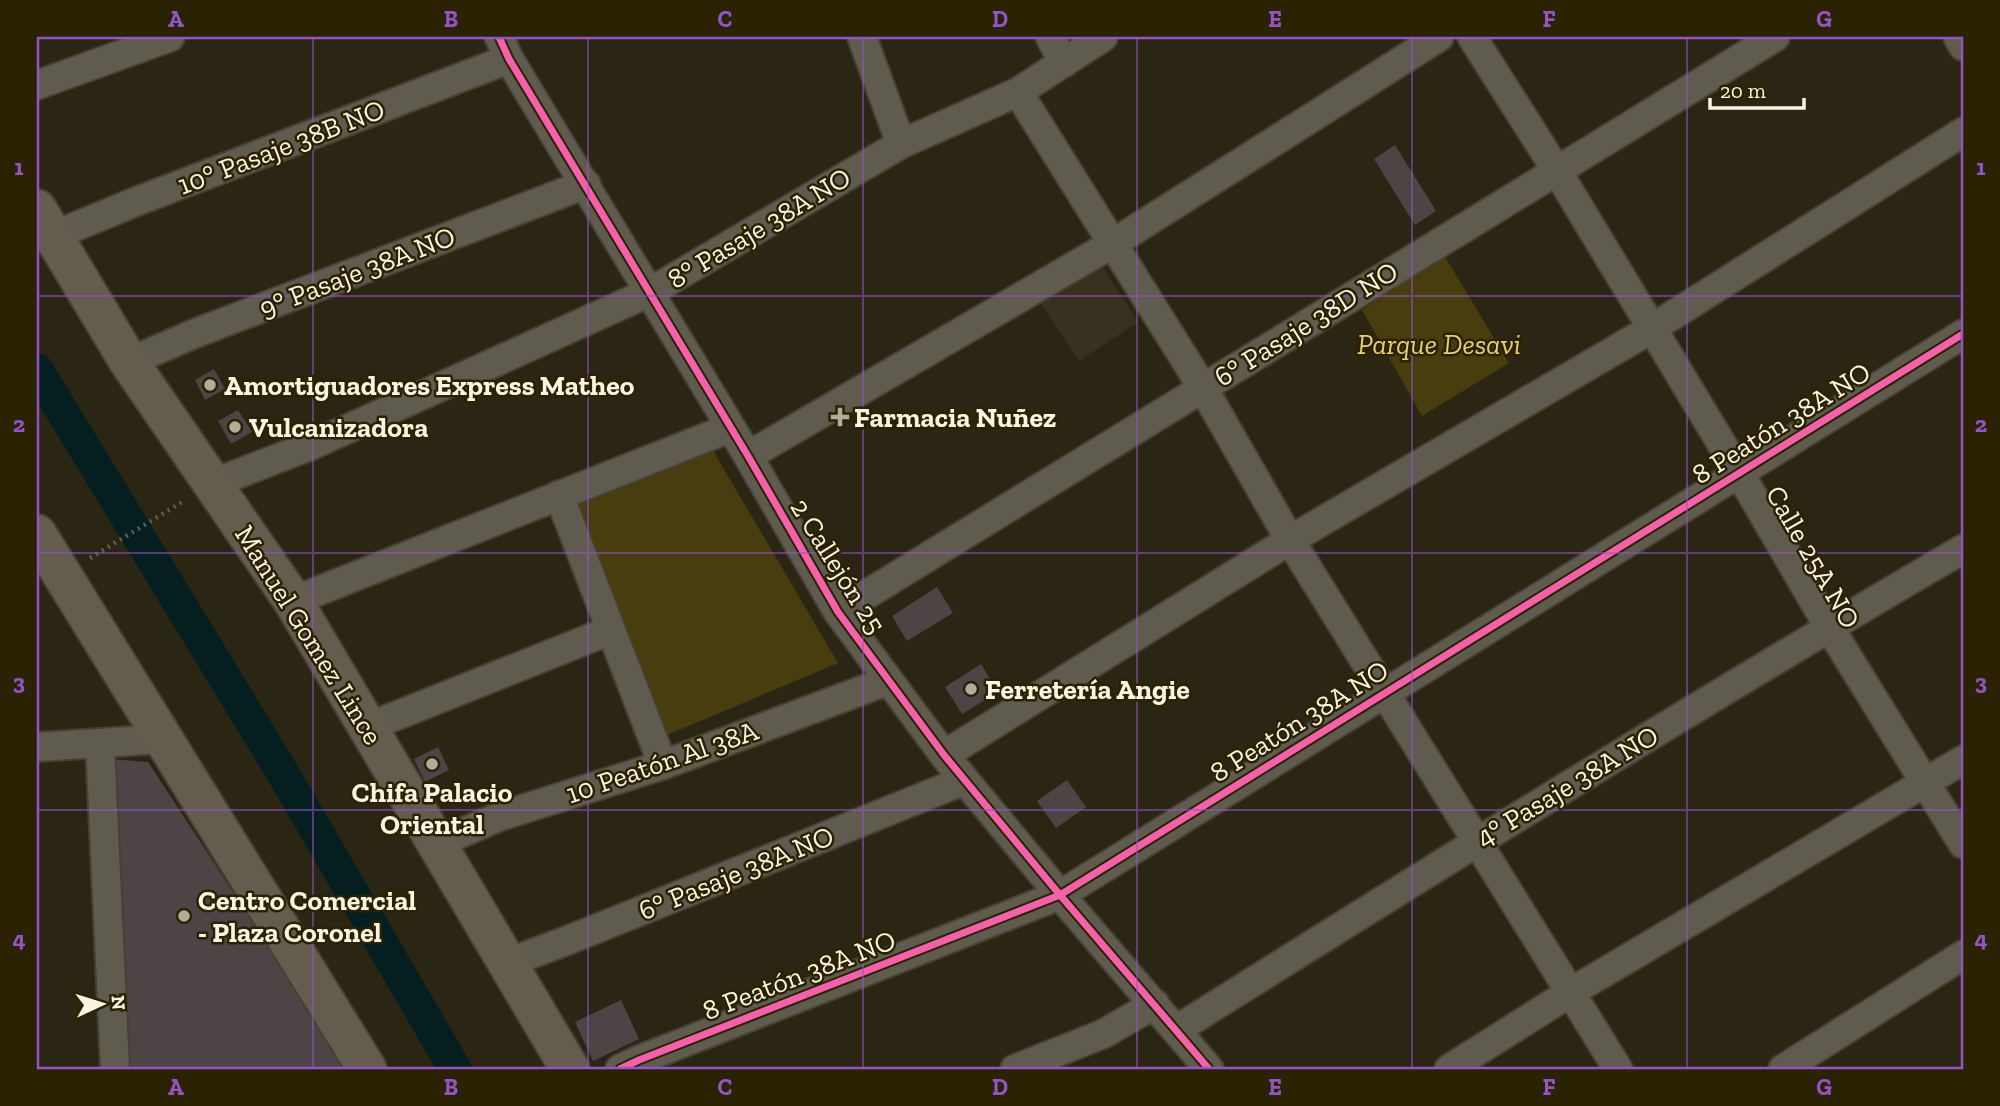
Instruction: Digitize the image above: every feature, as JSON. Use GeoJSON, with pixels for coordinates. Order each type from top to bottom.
{"type":"FeatureCollection","features":[{"type":"Feature","properties":{"kind":"main road","name":"Manuel Gomez Lince"},"geometry":{"type":"LineString","coordinates":[[45,223],[129,362],[293,601],[570,1069]]}},
{"type":"Feature","properties":{"kind":"main road"},"geometry":{"type":"LineString","coordinates":[[37,534],[367,1069]]}},
{"type":"Feature","properties":{"kind":"street"},"geometry":{"type":"LineString","coordinates":[[37,85],[170,37]]}},
{"type":"Feature","properties":{"kind":"street"},"geometry":{"type":"LineString","coordinates":[[862,37],[901,144]]}},
{"type":"Feature","properties":{"kind":"street"},"geometry":{"type":"LineString","coordinates":[[1050,37],[1065,63]]}},
{"type":"Feature","properties":{"kind":"street","name":"8° Pasaje 38A NO"},"geometry":{"type":"LineString","coordinates":[[212,484],[312,445],[650,292],[901,144],[1018,92],[1102,37]]}},
{"type":"Feature","properties":{"kind":"street"},"geometry":{"type":"LineString","coordinates":[[748,456],[1112,244],[1439,37]]}},
{"type":"Feature","properties":{"kind":"street","name":"Calle 25A NO"},"geometry":{"type":"LineString","coordinates":[[1472,37],[1557,171],[1829,627],[1963,844]]}},
{"type":"Feature","properties":{"kind":"street","name":"6° Pasaje 38D NO"},"geometry":{"type":"LineString","coordinates":[[838,612],[1775,37]]}},
{"type":"Feature","properties":{"kind":"street"},"geometry":{"type":"LineString","coordinates":[[1958,37],[1963,46]]}},
{"type":"Feature","properties":{"kind":"street","name":"2 Callejón 25"},"geometry":{"type":"LineString","coordinates":[[504,48],[838,612],[944,755],[1209,1069]]}},
{"type":"Feature","properties":{"kind":"street","name":"10° Pasaje 38B NO"},"geometry":{"type":"LineString","coordinates":[[45,223],[135,202],[504,48]]}},
{"type":"Feature","properties":{"kind":"street"},"geometry":{"type":"LineString","coordinates":[[1018,92],[1203,388],[1290,540],[1618,1069]]}},
{"type":"Feature","properties":{"kind":"street"},"geometry":{"type":"LineString","coordinates":[[944,755],[1290,540],[1651,328],[1963,132]]}},
{"type":"Feature","properties":{"kind":"street","name":"9° Pasaje 38A NO"},"geometry":{"type":"LineString","coordinates":[[129,362],[209,328],[586,184]]}},
{"type":"Feature","properties":{"kind":"street","name":"8 Peatón 38A NO"},"geometry":{"type":"LineString","coordinates":[[620,1069],[1060,895],[1963,334]]}},
{"type":"Feature","properties":{"kind":"street"},"geometry":{"type":"LineString","coordinates":[[293,601],[730,428]]}},
{"type":"Feature","properties":{"kind":"street"},"geometry":{"type":"LineString","coordinates":[[559,495],[663,765]]}},
{"type":"Feature","properties":{"kind":"street","name":"4° Pasaje 38A NO"},"geometry":{"type":"LineString","coordinates":[[1176,1030],[1477,841],[1829,627],[1963,549]]}},
{"type":"Feature","properties":{"kind":"street"},"geometry":{"type":"LineString","coordinates":[[368,727],[611,630]]}},
{"type":"Feature","properties":{"kind":"street","name":"10 Peatón Al 38A"},"geometry":{"type":"LineString","coordinates":[[436,844],[501,816],[663,765],[887,681]]}},
{"type":"Feature","properties":{"kind":"street"},"geometry":{"type":"LineString","coordinates":[[37,747],[163,739]]}},
{"type":"Feature","properties":{"kind":"street"},"geometry":{"type":"LineString","coordinates":[[100,744],[115,1069]]}},
{"type":"Feature","properties":{"kind":"street"},"geometry":{"type":"LineString","coordinates":[[1449,1069],[1571,992],[1963,760]]}},
{"type":"Feature","properties":{"kind":"street","name":"6° Pasaje 38A NO"},"geometry":{"type":"LineString","coordinates":[[506,962],[965,780]]}},
{"type":"Feature","properties":{"kind":"street"},"geometry":{"type":"LineString","coordinates":[[1783,1069],[1963,956]]}},
{"type":"Feature","properties":{"kind":"street"},"geometry":{"type":"LineString","coordinates":[[1015,1069],[1103,1034],[1155,1004]]}},
{"type":"Feature","properties":{"kind":"path"},"geometry":{"type":"LineString","coordinates":[[98,553],[177,505]]}},
{"type":"Feature","properties":{"kind":"shaded area"},"geometry":{"type":"Polygon","coordinates":[[[1100,263],[1138,322],[1079,361],[1040,302],[1100,263]]]}},
{"type":"Feature","properties":{"kind":"green space","name":"Parque Desavi"},"geometry":{"type":"Polygon","coordinates":[[[1444,255],[1509,363],[1422,416],[1362,310],[1444,255]]]}},
{"type":"Feature","properties":{"kind":"green space"},"geometry":{"type":"Polygon","coordinates":[[[708,442],[838,663],[667,735],[572,498],[708,442]]]}},
{"type":"Feature","properties":{"kind":"building"},"geometry":{"type":"Polygon","coordinates":[[[1395,145],[1436,211],[1415,225],[1374,159],[1395,145]]]}},
{"type":"Feature","properties":{"kind":"building","name":"Amortiguadores Express Matheo"},"geometry":{"type":"Polygon","coordinates":[[[214,369],[225,389],[205,400],[195,380],[214,369]]]}},
{"type":"Feature","properties":{"kind":"building","name":"Vulcanizadora"},"geometry":{"type":"Polygon","coordinates":[[[238,410],[252,432],[231,444],[218,421],[238,410]]]}},
{"type":"Feature","properties":{"kind":"building"},"geometry":{"type":"Polygon","coordinates":[[[937,587],[953,613],[907,641],[892,616],[937,587]]]}},
{"type":"Feature","properties":{"kind":"building","name":"Ferretería Angie"},"geometry":{"type":"Polygon","coordinates":[[[981,664],[998,692],[962,714],[945,687],[981,664]]]}},
{"type":"Feature","properties":{"kind":"building","name":"Chifa Palacio Oriental"},"geometry":{"type":"Polygon","coordinates":[[[438,747],[449,770],[425,782],[414,759],[438,747]]]}},
{"type":"Feature","properties":{"kind":"building","name":"Centro Comercial - Plaza Coronel"},"geometry":{"type":"Polygon","coordinates":[[[110,759],[148,762],[349,1069],[128,1069],[110,759]]]}},
{"type":"Feature","properties":{"kind":"building"},"geometry":{"type":"Polygon","coordinates":[[[1067,780],[1086,807],[1056,828],[1037,801],[1067,780]]]}},
{"type":"Feature","properties":{"kind":"building"},"geometry":{"type":"Polygon","coordinates":[[[621,1000],[639,1039],[593,1061],[575,1022],[621,1000]]]}},
{"type":"Feature","properties":{"kind":"waterway"},"geometry":{"type":"LineString","coordinates":[[37,370],[281,770],[455,1069]]}},
{"type":"Feature","properties":{"kind":"cycle path"},"geometry":{"type":"LineString","coordinates":[[499,37],[509,59],[748,456],[838,612],[944,755],[1209,1069]]}},
{"type":"Feature","properties":{"kind":"cycle path"},"geometry":{"type":"LineString","coordinates":[[620,1069],[1060,895],[1963,334]]}},
{"type":"Feature","properties":{"kind":"place","name":"Amortiguadores Express Matheo"},"geometry":{"type":"Point","coordinates":[210,385]}},
{"type":"Feature","properties":{"kind":"place","name":"Farmacia Nuñez"},"geometry":{"type":"Point","coordinates":[840,417]}},
{"type":"Feature","properties":{"kind":"place","name":"Vulcanizadora"},"geometry":{"type":"Point","coordinates":[235,427]}},
{"type":"Feature","properties":{"kind":"place","name":"Ferretería Angie"},"geometry":{"type":"Point","coordinates":[971,689]}},
{"type":"Feature","properties":{"kind":"place","name":"Chifa Palacio Oriental"},"geometry":{"type":"Point","coordinates":[432,764]}},
{"type":"Feature","properties":{"kind":"place","name":"Centro Comercial - Plaza Coronel"},"geometry":{"type":"Point","coordinates":[184,916]}}]}
